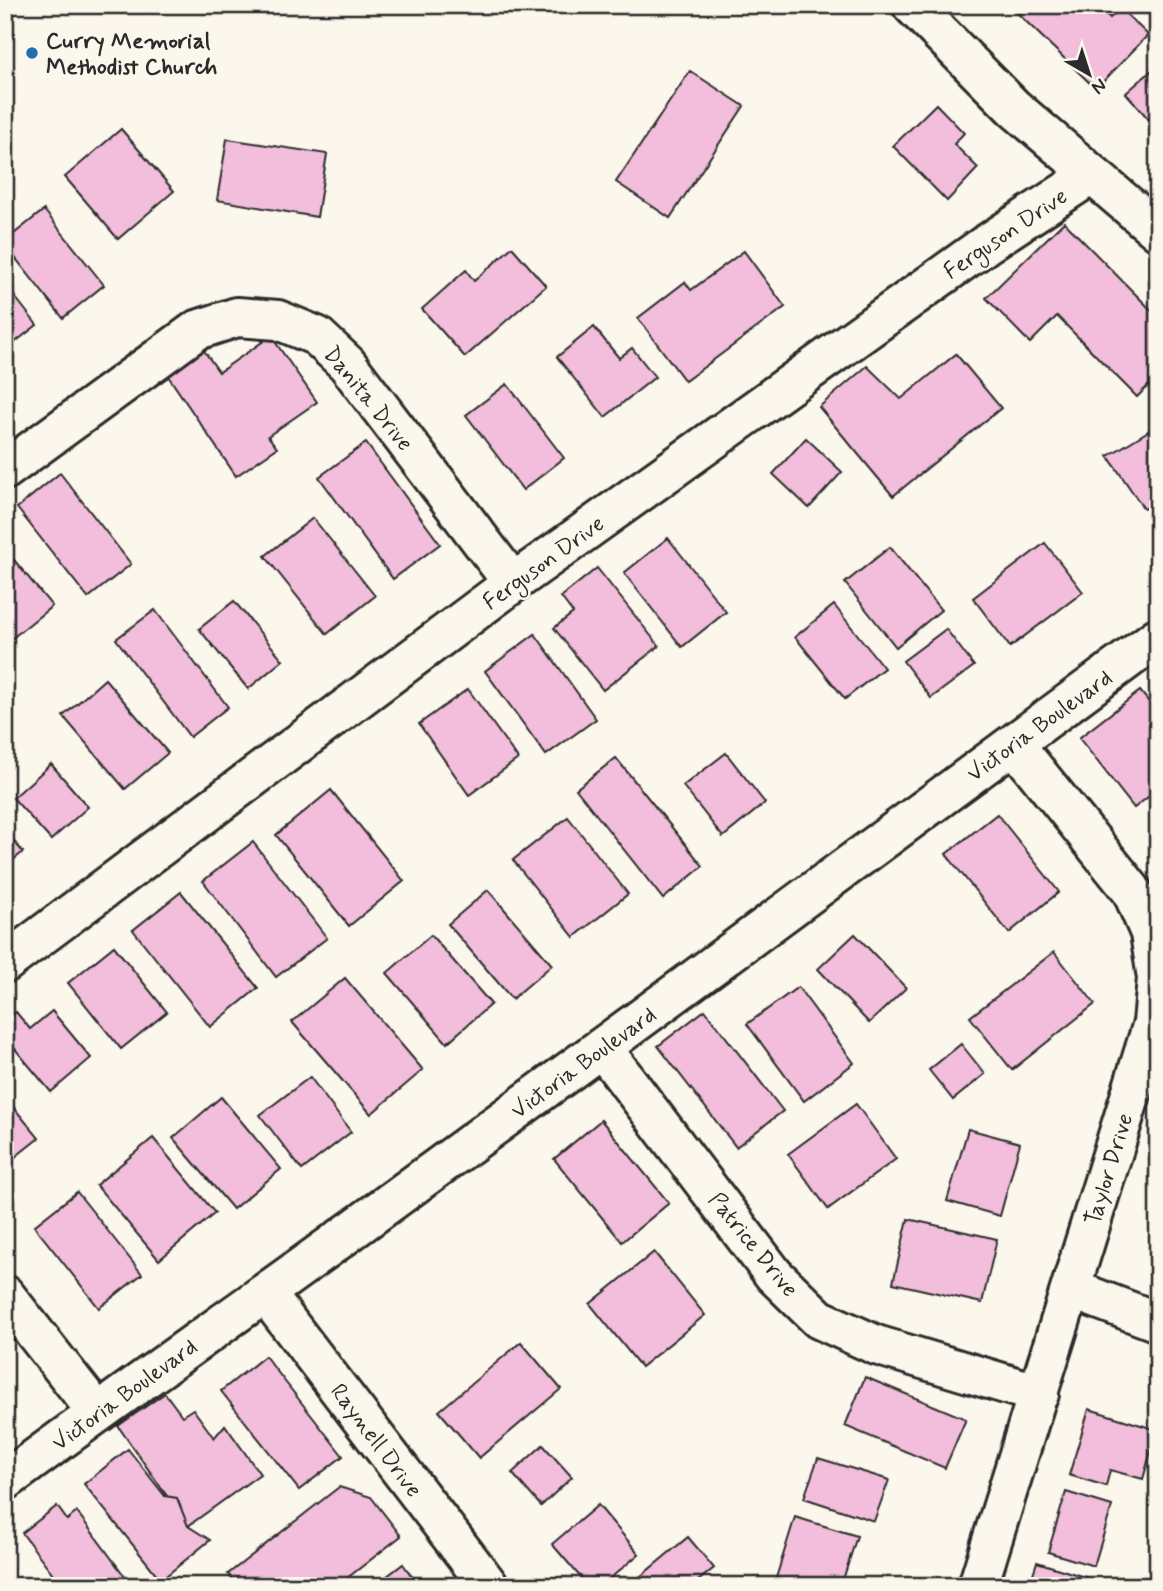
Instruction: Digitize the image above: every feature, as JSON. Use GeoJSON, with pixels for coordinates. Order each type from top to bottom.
{"type":"FeatureCollection","features":[{"type":"Feature","properties":{"kind":"street"},"geometry":{"type":"LineString","coordinates":[[912,5],[1014,108],[1158,231]]}},
{"type":"Feature","properties":{"kind":"street","name":"Ferguson Drive"},"geometry":{"type":"LineString","coordinates":[[5,963],[513,583],[985,245],[1091,175]]}},
{"type":"Feature","properties":{"kind":"street","name":"Danita Drive"},"geometry":{"type":"LineString","coordinates":[[5,470],[197,330],[237,317],[278,320],[317,336],[347,364],[513,583]]}},
{"type":"Feature","properties":{"kind":"street","name":"Victoria Boulevard"},"geometry":{"type":"LineString","coordinates":[[5,1481],[602,1048],[1158,637]]}},
{"type":"Feature","properties":{"kind":"street","name":"Taylor Drive"},"geometry":{"type":"LineString","coordinates":[[978,1586],[1153,1023],[1157,978],[1150,933],[1132,891],[1014,744]]}},
{"type":"Feature","properties":{"kind":"street","name":"Patrice Drive"},"geometry":{"type":"LineString","coordinates":[[602,1048],[774,1275],[819,1319],[876,1345],[1039,1394]]}},
{"type":"Feature","properties":{"kind":"street"},"geometry":{"type":"LineString","coordinates":[[1071,1289],[1158,1322]]}},
{"type":"Feature","properties":{"kind":"street","name":"Raynell Drive"},"geometry":{"type":"LineString","coordinates":[[266,1293],[489,1586]]}},
{"type":"Feature","properties":{"kind":"street"},"geometry":{"type":"LineString","coordinates":[[5,1295],[97,1412]]}},
{"type":"Feature","properties":{"kind":"building"},"geometry":{"type":"Polygon","coordinates":[[[1009,5],[1097,5],[1110,18],[1120,8],[1148,35],[1096,89],[1009,5]]]}},
{"type":"Feature","properties":{"kind":"building"},"geometry":{"type":"Polygon","coordinates":[[[1158,65],[1158,130],[1126,93],[1158,65]]]}},
{"type":"Feature","properties":{"kind":"building"},"geometry":{"type":"Polygon","coordinates":[[[690,71],[744,106],[670,218],[616,182],[690,71]]]}},
{"type":"Feature","properties":{"kind":"building"},"geometry":{"type":"Polygon","coordinates":[[[936,104],[964,133],[954,144],[978,168],[947,201],[893,146],[936,104]]]}},
{"type":"Feature","properties":{"kind":"building"},"geometry":{"type":"Polygon","coordinates":[[[121,129],[174,191],[118,239],[65,177],[121,129]]]}},
{"type":"Feature","properties":{"kind":"building"},"geometry":{"type":"Polygon","coordinates":[[[227,139],[327,154],[317,217],[217,200],[227,139]]]}},
{"type":"Feature","properties":{"kind":"building"},"geometry":{"type":"Polygon","coordinates":[[[44,210],[104,285],[63,318],[5,245],[5,241],[44,210]]]}},
{"type":"Feature","properties":{"kind":"building"},"geometry":{"type":"Polygon","coordinates":[[[1064,222],[1158,317],[1158,376],[1137,397],[1057,316],[1030,343],[986,298],[1064,222]]]}},
{"type":"Feature","properties":{"kind":"building"},"geometry":{"type":"Polygon","coordinates":[[[512,247],[546,286],[465,357],[422,309],[466,270],[474,281],[512,247]]]}},
{"type":"Feature","properties":{"kind":"building"},"geometry":{"type":"Polygon","coordinates":[[[744,251],[785,307],[685,381],[638,318],[685,282],[691,290],[744,251]]]}},
{"type":"Feature","properties":{"kind":"building"},"geometry":{"type":"Polygon","coordinates":[[[5,284],[37,325],[5,350],[5,284]]]}},
{"type":"Feature","properties":{"kind":"building"},"geometry":{"type":"Polygon","coordinates":[[[594,327],[619,358],[632,348],[655,377],[605,417],[557,357],[594,327]]]}},
{"type":"Feature","properties":{"kind":"building"},"geometry":{"type":"Polygon","coordinates":[[[271,336],[317,402],[268,436],[277,448],[236,476],[166,373],[202,348],[219,372],[271,336]]]}},
{"type":"Feature","properties":{"kind":"building"},"geometry":{"type":"Polygon","coordinates":[[[956,354],[1001,408],[893,496],[819,407],[867,366],[901,399],[956,354]]]}},
{"type":"Feature","properties":{"kind":"building"},"geometry":{"type":"Polygon","coordinates":[[[507,384],[564,458],[523,490],[466,415],[507,384]]]}},
{"type":"Feature","properties":{"kind":"building"},"geometry":{"type":"Polygon","coordinates":[[[1158,425],[1158,501],[1144,509],[1108,456],[1158,425]]]}},
{"type":"Feature","properties":{"kind":"building"},"geometry":{"type":"Polygon","coordinates":[[[806,438],[842,472],[809,508],[773,474],[806,438]]]}},
{"type":"Feature","properties":{"kind":"building"},"geometry":{"type":"Polygon","coordinates":[[[366,443],[440,544],[393,579],[319,477],[366,443]]]}},
{"type":"Feature","properties":{"kind":"building"},"geometry":{"type":"Polygon","coordinates":[[[60,473],[131,564],[88,598],[17,508],[60,473]]]}},
{"type":"Feature","properties":{"kind":"building"},"geometry":{"type":"Polygon","coordinates":[[[313,518],[375,596],[327,634],[265,556],[313,518]]]}},
{"type":"Feature","properties":{"kind":"building"},"geometry":{"type":"Polygon","coordinates":[[[668,538],[726,612],[682,647],[624,573],[668,538]]]}},
{"type":"Feature","properties":{"kind":"building"},"geometry":{"type":"Polygon","coordinates":[[[1045,543],[1083,592],[1010,647],[973,598],[1045,543]]]}},
{"type":"Feature","properties":{"kind":"building"},"geometry":{"type":"Polygon","coordinates":[[[890,547],[941,610],[896,647],[845,583],[890,547]]]}},
{"type":"Feature","properties":{"kind":"building"},"geometry":{"type":"Polygon","coordinates":[[[5,549],[52,606],[5,644],[5,549]]]}},
{"type":"Feature","properties":{"kind":"building"},"geometry":{"type":"Polygon","coordinates":[[[597,568],[659,646],[603,690],[554,628],[573,613],[561,597],[597,568]]]}},
{"type":"Feature","properties":{"kind":"building"},"geometry":{"type":"Polygon","coordinates":[[[234,601],[283,660],[248,689],[199,629],[234,601]]]}},
{"type":"Feature","properties":{"kind":"building"},"geometry":{"type":"Polygon","coordinates":[[[834,605],[884,668],[845,699],[795,637],[834,605]]]}},
{"type":"Feature","properties":{"kind":"building"},"geometry":{"type":"Polygon","coordinates":[[[155,610],[228,707],[190,737],[116,639],[155,610]]]}},
{"type":"Feature","properties":{"kind":"building"},"geometry":{"type":"Polygon","coordinates":[[[946,629],[974,666],[931,698],[903,661],[946,629]]]}},
{"type":"Feature","properties":{"kind":"building"},"geometry":{"type":"Polygon","coordinates":[[[535,634],[596,719],[546,755],[485,671],[535,634]]]}},
{"type":"Feature","properties":{"kind":"building"},"geometry":{"type":"Polygon","coordinates":[[[105,679],[168,753],[125,789],[63,716],[105,679]]]}},
{"type":"Feature","properties":{"kind":"building"},"geometry":{"type":"Polygon","coordinates":[[[468,689],[518,759],[469,795],[419,724],[468,689]]]}},
{"type":"Feature","properties":{"kind":"building"},"geometry":{"type":"Polygon","coordinates":[[[1140,691],[1158,713],[1158,789],[1134,808],[1079,738],[1140,691]]]}},
{"type":"Feature","properties":{"kind":"building"},"geometry":{"type":"Polygon","coordinates":[[[726,753],[765,803],[723,837],[683,786],[726,753]]]}},
{"type":"Feature","properties":{"kind":"building"},"geometry":{"type":"Polygon","coordinates":[[[616,758],[703,866],[663,899],[576,789],[616,758]]]}},
{"type":"Feature","properties":{"kind":"building"},"geometry":{"type":"Polygon","coordinates":[[[51,764],[88,807],[51,840],[13,798],[51,764]]]}},
{"type":"Feature","properties":{"kind":"building"},"geometry":{"type":"Polygon","coordinates":[[[331,790],[404,881],[349,926],[276,835],[331,790]]]}},
{"type":"Feature","properties":{"kind":"building"},"geometry":{"type":"Polygon","coordinates":[[[997,814],[1059,892],[1009,933],[946,854],[997,814]]]}},
{"type":"Feature","properties":{"kind":"building"},"geometry":{"type":"Polygon","coordinates":[[[568,817],[628,894],[574,937],[513,860],[568,817]]]}},
{"type":"Feature","properties":{"kind":"building"},"geometry":{"type":"Polygon","coordinates":[[[5,831],[23,852],[5,867],[5,831]]]}},
{"type":"Feature","properties":{"kind":"building"},"geometry":{"type":"Polygon","coordinates":[[[253,842],[327,938],[276,977],[203,881],[253,842]]]}},
{"type":"Feature","properties":{"kind":"building"},"geometry":{"type":"Polygon","coordinates":[[[488,890],[552,965],[512,999],[448,924],[488,890]]]}},
{"type":"Feature","properties":{"kind":"building"},"geometry":{"type":"Polygon","coordinates":[[[181,892],[258,988],[210,1027],[133,930],[181,892]]]}},
{"type":"Feature","properties":{"kind":"building"},"geometry":{"type":"Polygon","coordinates":[[[855,934],[906,988],[869,1023],[818,969],[855,934]]]}},
{"type":"Feature","properties":{"kind":"building"},"geometry":{"type":"Polygon","coordinates":[[[431,935],[491,1004],[447,1043],[387,973],[431,935]]]}},
{"type":"Feature","properties":{"kind":"building"},"geometry":{"type":"Polygon","coordinates":[[[114,946],[167,1012],[121,1049],[68,983],[114,946]]]}},
{"type":"Feature","properties":{"kind":"building"},"geometry":{"type":"Polygon","coordinates":[[[1054,952],[1095,1004],[1012,1070],[970,1017],[1054,952]]]}},
{"type":"Feature","properties":{"kind":"building"},"geometry":{"type":"Polygon","coordinates":[[[345,978],[423,1070],[371,1114],[292,1022],[345,978]]]}},
{"type":"Feature","properties":{"kind":"building"},"geometry":{"type":"Polygon","coordinates":[[[798,987],[854,1063],[804,1101],[747,1024],[798,987]]]}},
{"type":"Feature","properties":{"kind":"building"},"geometry":{"type":"Polygon","coordinates":[[[705,1010],[783,1111],[736,1147],[658,1046],[705,1010]]]}},
{"type":"Feature","properties":{"kind":"building"},"geometry":{"type":"Polygon","coordinates":[[[52,1011],[91,1058],[51,1092],[5,1037],[5,1021],[16,1012],[30,1029],[52,1011]]]}},
{"type":"Feature","properties":{"kind":"building"},"geometry":{"type":"Polygon","coordinates":[[[961,1044],[985,1074],[953,1100],[929,1070],[961,1044]]]}},
{"type":"Feature","properties":{"kind":"building"},"geometry":{"type":"Polygon","coordinates":[[[310,1077],[351,1132],[302,1170],[260,1115],[310,1077]]]}},
{"type":"Feature","properties":{"kind":"building"},"geometry":{"type":"Polygon","coordinates":[[[5,1097],[39,1138],[5,1165],[5,1097]]]}},
{"type":"Feature","properties":{"kind":"building"},"geometry":{"type":"Polygon","coordinates":[[[221,1097],[281,1169],[233,1209],[173,1138],[221,1097]]]}},
{"type":"Feature","properties":{"kind":"building"},"geometry":{"type":"Polygon","coordinates":[[[856,1104],[896,1159],[828,1209],[788,1154],[856,1104]]]}},
{"type":"Feature","properties":{"kind":"building"},"geometry":{"type":"Polygon","coordinates":[[[601,1120],[669,1203],[622,1242],[554,1159],[601,1120]]]}},
{"type":"Feature","properties":{"kind":"building"},"geometry":{"type":"Polygon","coordinates":[[[968,1129],[1020,1143],[1000,1216],[947,1201],[968,1129]]]}},
{"type":"Feature","properties":{"kind":"building"},"geometry":{"type":"Polygon","coordinates":[[[153,1138],[215,1213],[159,1260],[96,1185],[153,1138]]]}},
{"type":"Feature","properties":{"kind":"building"},"geometry":{"type":"Polygon","coordinates":[[[77,1192],[142,1274],[99,1308],[34,1226],[77,1192]]]}},
{"type":"Feature","properties":{"kind":"building"},"geometry":{"type":"Polygon","coordinates":[[[908,1219],[997,1239],[982,1303],[893,1283],[908,1219]]]}},
{"type":"Feature","properties":{"kind":"building"},"geometry":{"type":"Polygon","coordinates":[[[654,1252],[705,1315],[641,1367],[590,1304],[654,1252]]]}},
{"type":"Feature","properties":{"kind":"building"},"geometry":{"type":"Polygon","coordinates":[[[521,1342],[561,1389],[479,1458],[439,1411],[521,1342]]]}},
{"type":"Feature","properties":{"kind":"building"},"geometry":{"type":"Polygon","coordinates":[[[265,1356],[343,1456],[299,1490],[221,1391],[265,1356]]]}},
{"type":"Feature","properties":{"kind":"building"},"geometry":{"type":"Polygon","coordinates":[[[865,1377],[966,1419],[945,1468],[845,1426],[865,1377]]]}},
{"type":"Feature","properties":{"kind":"building"},"geometry":{"type":"Polygon","coordinates":[[[165,1393],[182,1416],[193,1409],[214,1438],[225,1425],[260,1474],[188,1526],[118,1426],[165,1393]]]}},
{"type":"Feature","properties":{"kind":"building"},"geometry":{"type":"Polygon","coordinates":[[[1089,1409],[1157,1430],[1143,1479],[1110,1470],[1106,1486],[1069,1475],[1089,1409]]]}},
{"type":"Feature","properties":{"kind":"building"},"geometry":{"type":"Polygon","coordinates":[[[543,1445],[572,1477],[541,1506],[512,1473],[543,1445]]]}},
{"type":"Feature","properties":{"kind":"building"},"geometry":{"type":"Polygon","coordinates":[[[128,1449],[165,1496],[177,1498],[188,1526],[210,1540],[161,1580],[84,1484],[128,1449]]]}},
{"type":"Feature","properties":{"kind":"building"},"geometry":{"type":"Polygon","coordinates":[[[818,1458],[889,1480],[874,1521],[804,1498],[818,1458]]]}},
{"type":"Feature","properties":{"kind":"building"},"geometry":{"type":"Polygon","coordinates":[[[339,1487],[371,1497],[401,1536],[337,1586],[237,1586],[228,1574],[339,1487]]]}},
{"type":"Feature","properties":{"kind":"building"},"geometry":{"type":"Polygon","coordinates":[[[1066,1492],[1112,1506],[1094,1566],[1048,1552],[1066,1492]]]}},
{"type":"Feature","properties":{"kind":"building"},"geometry":{"type":"Polygon","coordinates":[[[598,1505],[639,1554],[601,1586],[588,1586],[552,1544],[598,1505]]]}},
{"type":"Feature","properties":{"kind":"building"},"geometry":{"type":"Polygon","coordinates":[[[57,1506],[67,1520],[77,1512],[132,1586],[62,1586],[22,1533],[57,1506]]]}},
{"type":"Feature","properties":{"kind":"building"},"geometry":{"type":"Polygon","coordinates":[[[795,1517],[857,1536],[841,1586],[802,1586],[776,1578],[795,1517]]]}},
{"type":"Feature","properties":{"kind":"building"},"geometry":{"type":"Polygon","coordinates":[[[688,1537],[714,1568],[692,1586],[629,1586],[688,1537]]]}},
{"type":"Feature","properties":{"kind":"building"},"geometry":{"type":"Polygon","coordinates":[[[1037,1562],[1113,1586],[1029,1586],[1037,1562]]]}},
{"type":"Feature","properties":{"kind":"building"},"geometry":{"type":"Polygon","coordinates":[[[403,1564],[419,1586],[374,1586],[403,1564]]]}},
{"type":"Feature","properties":{"kind":"place","name":"Curry Memorial Methodist Church"},"geometry":{"type":"Point","coordinates":[32,53]}}]}
